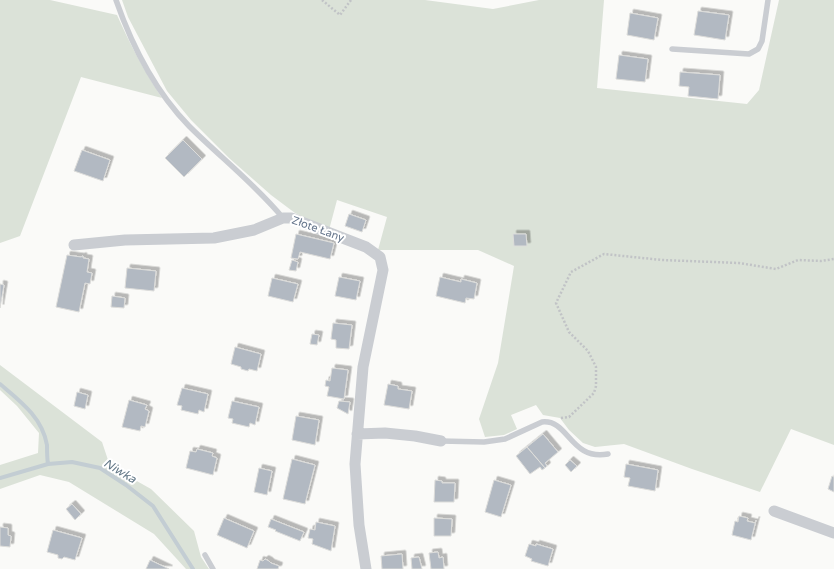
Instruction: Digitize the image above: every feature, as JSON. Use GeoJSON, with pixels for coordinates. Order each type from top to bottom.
{"type":"FeatureCollection","features":[{"type":"Feature","properties":{"kind":"street","name":"Złote Łany"},"geometry":{"type":"LineString","coordinates":[[74,245],[125,240],[214,238],[254,230],[283,218],[291,218],[306,222],[366,247],[380,257],[383,270],[363,367],[355,464],[359,525],[366,569]]}},
{"type":"Feature","properties":{"kind":"street"},"geometry":{"type":"LineString","coordinates":[[357,434],[385,433],[442,441]]}},
{"type":"Feature","properties":{"kind":"street"},"geometry":{"type":"LineString","coordinates":[[774,511],[834,533]]}},
{"type":"Feature","properties":{"kind":"lane"},"geometry":{"type":"LineString","coordinates":[[116,0],[140,55],[164,95],[189,125],[267,198],[283,218]]}},
{"type":"Feature","properties":{"kind":"lane"},"geometry":{"type":"LineString","coordinates":[[672,49],[749,54],[758,50],[762,41],[768,0]]}},
{"type":"Feature","properties":{"kind":"lane"},"geometry":{"type":"LineString","coordinates":[[442,441],[484,442],[505,439],[542,422],[548,422],[561,428],[571,440],[584,451],[600,456],[608,454]]}},
{"type":"Feature","properties":{"kind":"lane"},"geometry":{"type":"LineString","coordinates":[[205,555],[213,569]]}},
{"type":"Feature","properties":{"kind":"path"},"geometry":{"type":"LineString","coordinates":[[322,0],[340,15],[351,0]]}},
{"type":"Feature","properties":{"kind":"path"},"geometry":{"type":"LineString","coordinates":[[548,422],[569,416],[594,393],[596,386],[596,367],[588,351],[569,332],[556,303],[571,272],[604,254],[662,260],[739,263],[776,269],[798,260],[834,260]]}},
{"type":"Feature","properties":{"kind":"shaded area"},"geometry":{"type":"Polygon","coordinates":[[[0,0],[50,0],[117,15],[149,78],[162,98],[81,77],[20,236],[0,243],[0,0]]]}},
{"type":"Feature","properties":{"kind":"shaded area"},"geometry":{"type":"Polygon","coordinates":[[[122,0],[425,0],[493,9],[539,0],[604,0],[597,88],[747,104],[759,90],[779,0],[834,0],[834,445],[791,429],[760,492],[624,444],[595,447],[583,443],[569,430],[560,418],[543,415],[536,405],[511,415],[517,429],[504,435],[485,437],[479,419],[498,363],[514,266],[478,250],[378,250],[387,217],[337,200],[329,230],[295,213],[271,195],[229,158],[191,120],[167,91],[128,17],[122,0]]]}},
{"type":"Feature","properties":{"kind":"shaded area"},"geometry":{"type":"Polygon","coordinates":[[[0,365],[102,442],[110,466],[151,489],[194,531],[201,557],[209,569],[186,569],[154,534],[69,482],[40,475],[0,489],[0,465],[38,453],[39,433],[17,406],[0,390],[0,365]]]}},
{"type":"Feature","properties":{"kind":"building"},"geometry":{"type":"Polygon","coordinates":[[[698,11],[729,15],[725,40],[694,35],[698,11]]]}},
{"type":"Feature","properties":{"kind":"building"},"geometry":{"type":"Polygon","coordinates":[[[630,13],[658,18],[654,40],[627,35],[630,13]]]}},
{"type":"Feature","properties":{"kind":"building"},"geometry":{"type":"Polygon","coordinates":[[[619,55],[648,59],[645,82],[616,79],[619,55]]]}},
{"type":"Feature","properties":{"kind":"building"},"geometry":{"type":"Polygon","coordinates":[[[680,72],[720,75],[718,99],[688,96],[689,87],[679,86],[680,72]]]}},
{"type":"Feature","properties":{"kind":"building"},"geometry":{"type":"Polygon","coordinates":[[[183,140],[202,159],[184,177],[165,158],[183,140]]]}},
{"type":"Feature","properties":{"kind":"building"},"geometry":{"type":"Polygon","coordinates":[[[82,150],[110,160],[103,181],[74,171],[82,150]]]}},
{"type":"Feature","properties":{"kind":"building"},"geometry":{"type":"Polygon","coordinates":[[[349,214],[366,220],[362,232],[345,226],[349,214]]]}},
{"type":"Feature","properties":{"kind":"building"},"geometry":{"type":"Polygon","coordinates":[[[296,234],[334,243],[330,259],[300,252],[298,259],[291,258],[296,234]]]}},
{"type":"Feature","properties":{"kind":"building"},"geometry":{"type":"Polygon","coordinates":[[[513,234],[526,234],[527,246],[514,246],[513,234]]]}},
{"type":"Feature","properties":{"kind":"building"},"geometry":{"type":"Polygon","coordinates":[[[67,255],[83,256],[83,258],[89,259],[87,272],[92,273],[90,284],[85,283],[79,312],[56,307],[67,255]]]}},
{"type":"Feature","properties":{"kind":"building"},"geometry":{"type":"Polygon","coordinates":[[[292,260],[298,262],[296,271],[289,270],[292,260]]]}},
{"type":"Feature","properties":{"kind":"building"},"geometry":{"type":"Polygon","coordinates":[[[127,268],[156,271],[154,291],[125,288],[127,268]]]}},
{"type":"Feature","properties":{"kind":"building"},"geometry":{"type":"Polygon","coordinates":[[[339,277],[360,281],[356,300],[335,296],[339,277]]]}},
{"type":"Feature","properties":{"kind":"building"},"geometry":{"type":"Polygon","coordinates":[[[440,277],[461,282],[461,279],[477,283],[474,299],[466,298],[465,303],[436,296],[440,277]]]}},
{"type":"Feature","properties":{"kind":"building"},"geometry":{"type":"Polygon","coordinates":[[[272,278],[298,284],[293,302],[268,296],[272,278]]]}},
{"type":"Feature","properties":{"kind":"building"},"geometry":{"type":"Polygon","coordinates":[[[0,284],[4,285],[0,308],[0,284]]]}},
{"type":"Feature","properties":{"kind":"building"},"geometry":{"type":"Polygon","coordinates":[[[112,296],[125,298],[124,308],[111,307],[112,296]]]}},
{"type":"Feature","properties":{"kind":"building"},"geometry":{"type":"Polygon","coordinates":[[[333,323],[352,325],[349,349],[336,348],[336,340],[331,339],[333,323]]]}},
{"type":"Feature","properties":{"kind":"building"},"geometry":{"type":"Polygon","coordinates":[[[312,334],[319,335],[317,345],[310,344],[312,334]]]}},
{"type":"Feature","properties":{"kind":"building"},"geometry":{"type":"Polygon","coordinates":[[[235,347],[261,354],[257,371],[249,369],[248,371],[231,364],[235,347]]]}},
{"type":"Feature","properties":{"kind":"building"},"geometry":{"type":"Polygon","coordinates":[[[332,368],[348,370],[344,399],[327,396],[329,387],[325,386],[326,380],[330,381],[332,368]]]}},
{"type":"Feature","properties":{"kind":"building"},"geometry":{"type":"Polygon","coordinates":[[[388,384],[398,386],[398,389],[412,391],[409,409],[384,405],[388,384]]]}},
{"type":"Feature","properties":{"kind":"building"},"geometry":{"type":"Polygon","coordinates":[[[182,388],[208,394],[204,412],[199,410],[198,414],[181,410],[182,406],[177,405],[182,388]]]}},
{"type":"Feature","properties":{"kind":"building"},"geometry":{"type":"Polygon","coordinates":[[[77,392],[88,395],[85,409],[74,406],[77,392]]]}},
{"type":"Feature","properties":{"kind":"building"},"geometry":{"type":"Polygon","coordinates":[[[129,400],[147,405],[145,409],[149,411],[145,427],[141,426],[140,431],[122,427],[129,400]]]}},
{"type":"Feature","properties":{"kind":"building"},"geometry":{"type":"Polygon","coordinates":[[[232,401],[259,407],[255,425],[250,423],[249,427],[232,423],[233,419],[228,418],[232,401]]]}},
{"type":"Feature","properties":{"kind":"building"},"geometry":{"type":"Polygon","coordinates":[[[339,401],[350,402],[348,414],[337,408],[339,401]]]}},
{"type":"Feature","properties":{"kind":"building"},"geometry":{"type":"Polygon","coordinates":[[[296,416],[319,420],[315,445],[292,440],[296,416]]]}},
{"type":"Feature","properties":{"kind":"building"},"geometry":{"type":"Polygon","coordinates":[[[543,434],[558,452],[545,463],[547,466],[545,468],[527,447],[543,434]]]}},
{"type":"Feature","properties":{"kind":"building"},"geometry":{"type":"Polygon","coordinates":[[[527,447],[545,468],[542,470],[540,467],[530,474],[516,456],[527,447]]]}},
{"type":"Feature","properties":{"kind":"building"},"geometry":{"type":"Polygon","coordinates":[[[197,449],[213,453],[212,456],[217,458],[213,475],[186,468],[190,451],[196,452],[197,449]]]}},
{"type":"Feature","properties":{"kind":"building"},"geometry":{"type":"Polygon","coordinates":[[[292,459],[315,465],[305,504],[283,499],[292,459]]]}},
{"type":"Feature","properties":{"kind":"building"},"geometry":{"type":"Polygon","coordinates":[[[570,460],[577,466],[571,472],[565,465],[570,460]]]}},
{"type":"Feature","properties":{"kind":"building"},"geometry":{"type":"Polygon","coordinates":[[[626,464],[658,470],[655,491],[628,486],[630,478],[624,477],[626,464]]]}},
{"type":"Feature","properties":{"kind":"building"},"geometry":{"type":"Polygon","coordinates":[[[259,468],[272,471],[267,495],[254,492],[259,468]]]}},
{"type":"Feature","properties":{"kind":"building"},"geometry":{"type":"Polygon","coordinates":[[[832,476],[834,477],[834,492],[828,489],[832,476]]]}},
{"type":"Feature","properties":{"kind":"building"},"geometry":{"type":"Polygon","coordinates":[[[435,480],[442,481],[442,483],[455,483],[454,502],[434,502],[435,480]]]}},
{"type":"Feature","properties":{"kind":"building"},"geometry":{"type":"Polygon","coordinates":[[[494,480],[511,485],[501,517],[485,512],[494,480]]]}},
{"type":"Feature","properties":{"kind":"building"},"geometry":{"type":"Polygon","coordinates":[[[72,504],[81,514],[75,520],[66,509],[72,504]]]}},
{"type":"Feature","properties":{"kind":"building"},"geometry":{"type":"Polygon","coordinates":[[[739,516],[748,518],[747,521],[755,523],[756,520],[751,540],[732,535],[735,521],[738,522],[739,516]]]}},
{"type":"Feature","properties":{"kind":"building"},"geometry":{"type":"Polygon","coordinates":[[[224,518],[254,531],[247,548],[217,535],[224,518]]]}},
{"type":"Feature","properties":{"kind":"building"},"geometry":{"type":"Polygon","coordinates":[[[434,518],[452,519],[451,536],[434,536],[434,518]]]}},
{"type":"Feature","properties":{"kind":"building"},"geometry":{"type":"Polygon","coordinates":[[[271,519],[304,532],[300,541],[268,527],[271,519]]]}},
{"type":"Feature","properties":{"kind":"building"},"geometry":{"type":"Polygon","coordinates":[[[316,522],[335,526],[331,551],[312,544],[313,539],[308,538],[310,529],[315,530],[316,522]]]}},
{"type":"Feature","properties":{"kind":"building"},"geometry":{"type":"Polygon","coordinates":[[[0,527],[8,528],[8,535],[11,536],[10,547],[0,546],[0,527]]]}},
{"type":"Feature","properties":{"kind":"building"},"geometry":{"type":"Polygon","coordinates":[[[53,530],[82,538],[75,560],[64,557],[62,559],[58,558],[58,555],[47,552],[53,530]]]}},
{"type":"Feature","properties":{"kind":"building"},"geometry":{"type":"Polygon","coordinates":[[[529,544],[536,546],[536,544],[553,549],[548,566],[531,561],[532,559],[525,556],[529,544]]]}},
{"type":"Feature","properties":{"kind":"building"},"geometry":{"type":"Polygon","coordinates":[[[438,552],[439,558],[443,557],[444,569],[431,569],[429,553],[438,552]]]}},
{"type":"Feature","properties":{"kind":"building"},"geometry":{"type":"Polygon","coordinates":[[[402,554],[403,569],[382,569],[381,556],[402,554]]]}},
{"type":"Feature","properties":{"kind":"building"},"geometry":{"type":"Polygon","coordinates":[[[419,557],[422,569],[412,569],[411,558],[419,557]]]}},
{"type":"Feature","properties":{"kind":"building"},"geometry":{"type":"Polygon","coordinates":[[[265,559],[279,566],[278,569],[257,569],[260,560],[263,561],[265,559]]]}},
{"type":"Feature","properties":{"kind":"building"},"geometry":{"type":"Polygon","coordinates":[[[150,560],[169,569],[146,569],[150,560]]]}},
{"type":"Feature","properties":{"kind":"waterway"},"geometry":{"type":"LineString","coordinates":[[0,384],[29,410],[40,426],[47,445],[48,464]]}},
{"type":"Feature","properties":{"kind":"waterway","name":"Niwka"},"geometry":{"type":"LineString","coordinates":[[0,478],[48,464],[72,462],[100,468],[126,485],[153,506],[193,569]]}}]}
